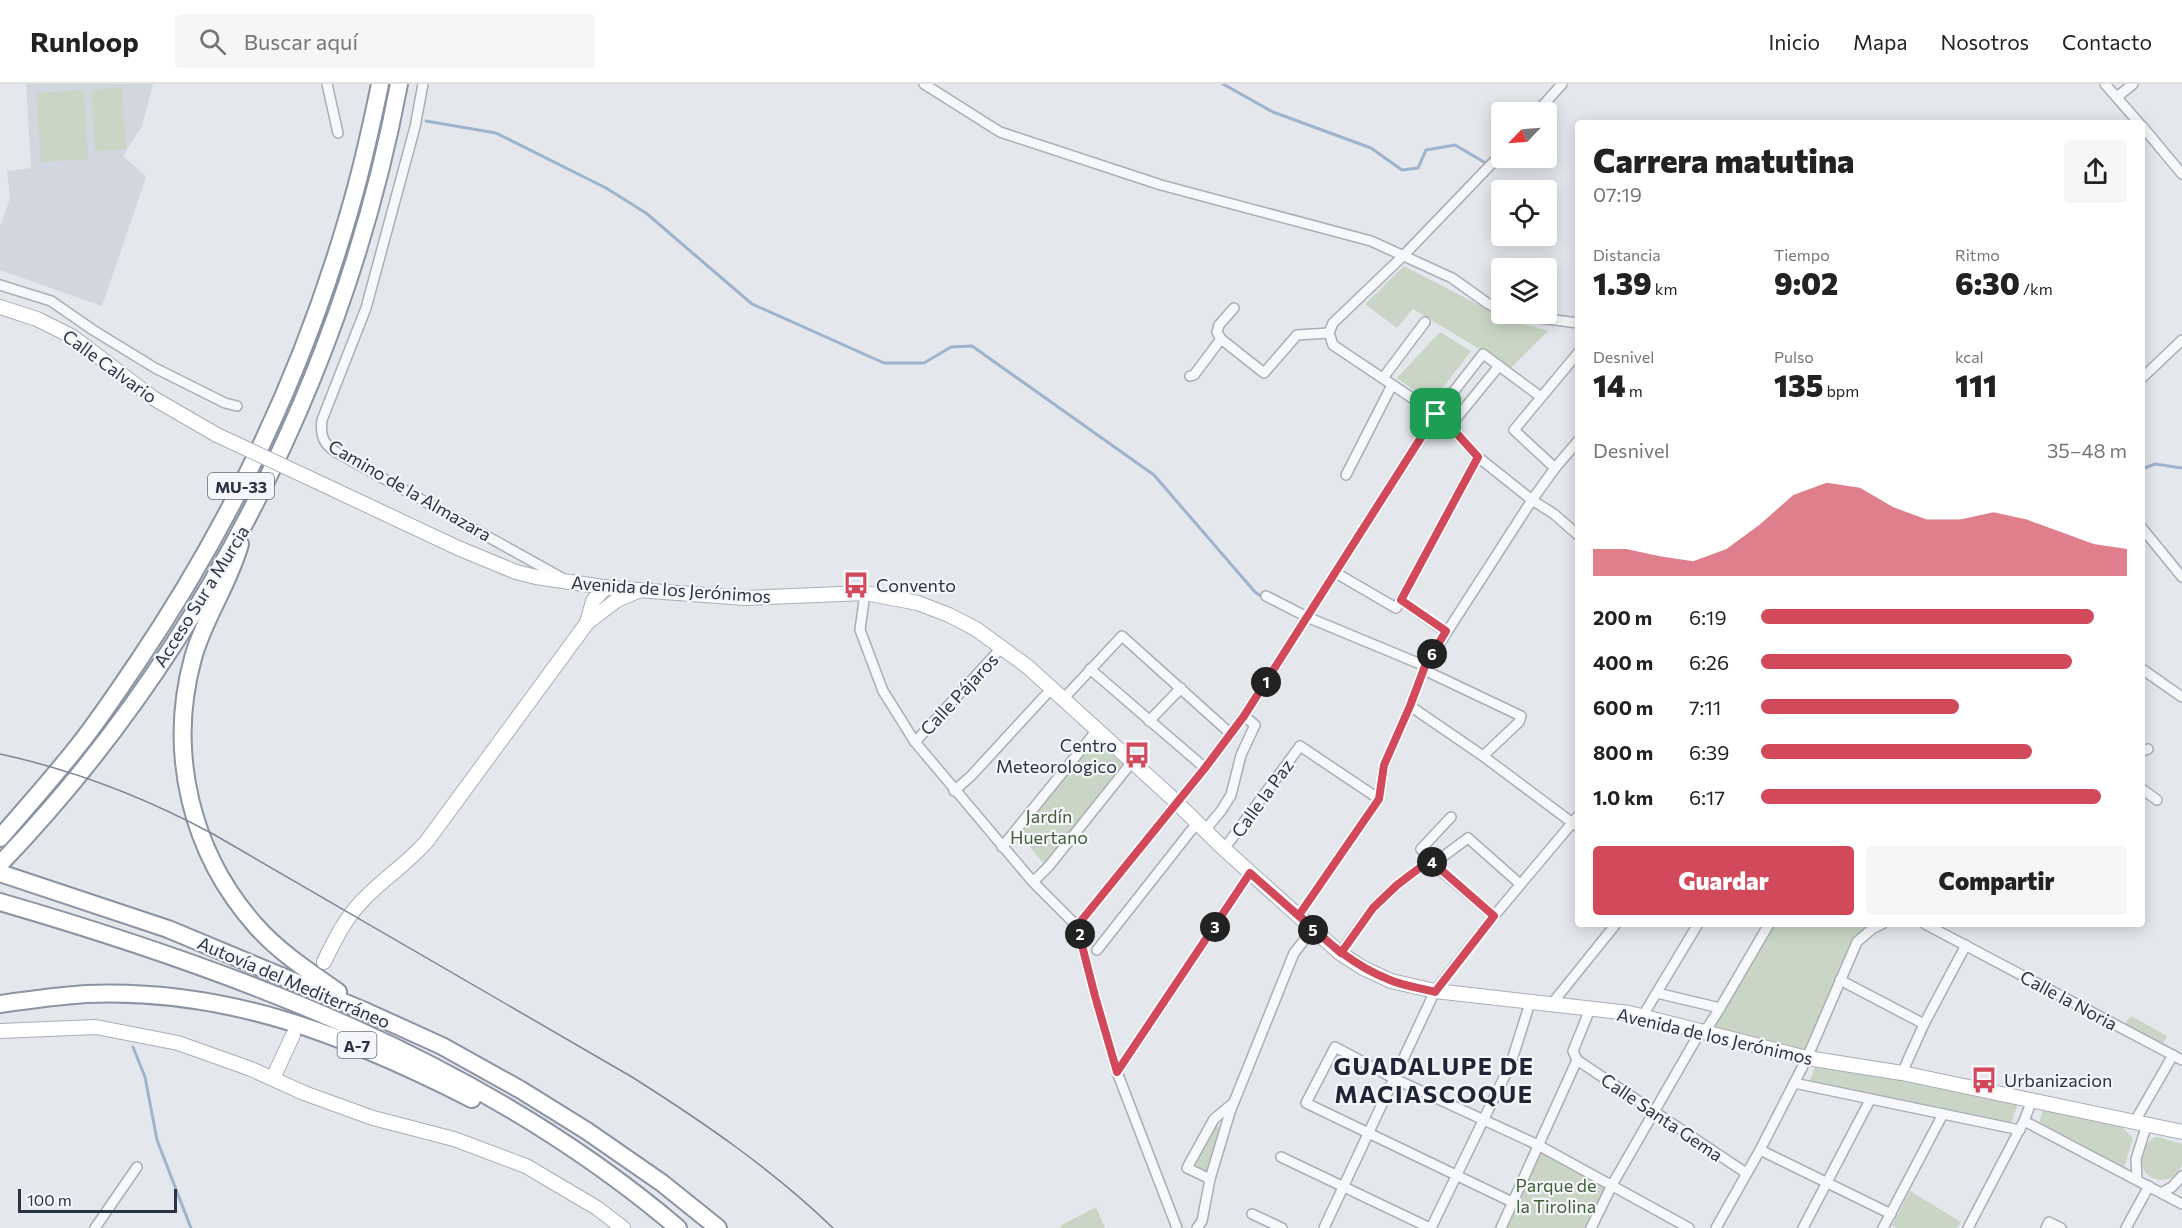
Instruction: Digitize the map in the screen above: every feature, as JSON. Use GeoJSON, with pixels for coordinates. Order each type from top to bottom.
{"type":"FeatureCollection","features":[{"type":"Feature","properties":{"kind":"highway","name":"Acceso Sur a Murcia"},"geometry":{"type":"LineString","coordinates":[[0,837],[75,750],[122,685],[180,598],[240,489],[288,385],[328,280],[363,162],[380,84]]}},
{"type":"Feature","properties":{"kind":"highway","name":"Acceso Sur a Murcia"},"geometry":{"type":"LineString","coordinates":[[0,864],[60,796],[129,707],[184,626],[246,523],[290,429],[338,309],[363,234],[381,167],[399,84]]}},
{"type":"Feature","properties":{"kind":"highway"},"geometry":{"type":"LineString","coordinates":[[246,523],[234,567],[204,627],[193,656],[187,684],[182,735],[189,800],[212,861],[233,897],[251,920],[288,956],[367,1012]]}},
{"type":"Feature","properties":{"kind":"highway","name":"Autovía del Mediterráneo"},"geometry":{"type":"LineString","coordinates":[[0,873],[168,929],[367,1012],[442,1046],[521,1090],[587,1131],[662,1183],[718,1228]]}},
{"type":"Feature","properties":{"kind":"highway"},"geometry":{"type":"LineString","coordinates":[[5,903],[249,983],[355,1027],[492,1098],[554,1136],[615,1178],[678,1228]]}},
{"type":"Feature","properties":{"kind":"highway","name":"Autovía del Mediterráneo"},"geometry":{"type":"LineString","coordinates":[[0,1004],[86,994],[149,996],[226,1006],[302,1025],[380,1054],[489,1108],[577,1161],[672,1228]]}},
{"type":"Feature","properties":{"kind":"main road","name":"Calle Calvario"},"geometry":{"type":"LineString","coordinates":[[0,307],[37,319],[73,337],[153,398],[217,435],[322,484]]}},
{"type":"Feature","properties":{"kind":"main road","name":"Avenida de los Jerónimos"},"geometry":{"type":"LineString","coordinates":[[322,484],[492,562],[536,577],[606,587],[746,598],[865,593],[918,603],[949,615],[976,629],[1002,647],[1064,698],[1250,873],[1341,953],[1363,968],[1391,981],[1435,992],[1642,1017],[1807,1058],[1902,1073],[2141,1123],[2181,1129]]}},
{"type":"Feature","properties":{"kind":"main road"},"geometry":{"type":"LineString","coordinates":[[569,583],[582,592],[588,617]]}},
{"type":"Feature","properties":{"kind":"main road"},"geometry":{"type":"LineString","coordinates":[[324,962],[349,917],[366,897],[427,841],[588,617],[597,595],[606,587],[611,598],[608,607]]}},
{"type":"Feature","properties":{"kind":"main road"},"geometry":{"type":"LineString","coordinates":[[588,617],[626,595],[642,590]]}},
{"type":"Feature","properties":{"kind":"main road"},"geometry":{"type":"LineString","coordinates":[[0,1031],[96,1027],[178,1043],[373,1118],[454,1139],[526,1166],[597,1208],[623,1228]]}},
{"type":"Feature","properties":{"kind":"main road"},"geometry":{"type":"LineString","coordinates":[[273,1078],[293,1035]]}},
{"type":"Feature","properties":{"kind":"street"},"geometry":{"type":"LineString","coordinates":[[327,84],[338,133]]}},
{"type":"Feature","properties":{"kind":"street","name":"Camino de la Almazara"},"geometry":{"type":"LineString","coordinates":[[423,84],[415,127],[366,308],[322,420],[320,430],[322,437],[326,444],[336,452],[569,583]]}},
{"type":"Feature","properties":{"kind":"street"},"geometry":{"type":"LineString","coordinates":[[924,84],[1000,132],[1161,185],[1371,241],[1452,278],[1491,305]]}},
{"type":"Feature","properties":{"kind":"street"},"geometry":{"type":"LineString","coordinates":[[2105,84],[2137,120]]}},
{"type":"Feature","properties":{"kind":"street"},"geometry":{"type":"LineString","coordinates":[[2117,97],[2133,84]]}},
{"type":"Feature","properties":{"kind":"street"},"geometry":{"type":"LineString","coordinates":[[1546,102],[1560,85]]}},
{"type":"Feature","properties":{"kind":"street"},"geometry":{"type":"LineString","coordinates":[[2145,130],[2182,174]]}},
{"type":"Feature","properties":{"kind":"street"},"geometry":{"type":"LineString","coordinates":[[1491,164],[1403,256],[1333,323],[1329,333],[1333,345],[1436,414],[1478,457],[1575,532]]}},
{"type":"Feature","properties":{"kind":"street"},"geometry":{"type":"LineString","coordinates":[[0,285],[51,301],[155,368],[225,403],[237,406]]}},
{"type":"Feature","properties":{"kind":"street"},"geometry":{"type":"LineString","coordinates":[[1234,308],[1219,326],[1217,332],[1221,339],[1264,373],[1297,335],[1329,333]]}},
{"type":"Feature","properties":{"kind":"street"},"geometry":{"type":"LineString","coordinates":[[1557,320],[1575,323]]}},
{"type":"Feature","properties":{"kind":"street"},"geometry":{"type":"LineString","coordinates":[[1383,378],[1425,322]]}},
{"type":"Feature","properties":{"kind":"street"},"geometry":{"type":"LineString","coordinates":[[1190,376],[1194,375],[1221,339]]}},
{"type":"Feature","properties":{"kind":"street"},"geometry":{"type":"LineString","coordinates":[[2145,375],[2182,340]]}},
{"type":"Feature","properties":{"kind":"street"},"geometry":{"type":"LineString","coordinates":[[1077,926],[1205,768],[1244,716],[1436,414],[1483,354],[1541,397]]}},
{"type":"Feature","properties":{"kind":"street"},"geometry":{"type":"LineString","coordinates":[[1555,468],[1514,430],[1575,357]]}},
{"type":"Feature","properties":{"kind":"street"},"geometry":{"type":"LineString","coordinates":[[1450,426],[1499,366]]}},
{"type":"Feature","properties":{"kind":"street"},"geometry":{"type":"LineString","coordinates":[[1346,475],[1392,385]]}},
{"type":"Feature","properties":{"kind":"street"},"geometry":{"type":"LineString","coordinates":[[1299,915],[1379,799],[1384,765],[1424,668],[1532,500],[1575,445]]}},
{"type":"Feature","properties":{"kind":"street"},"geometry":{"type":"LineString","coordinates":[[1336,573],[1396,608],[1478,457]]}},
{"type":"Feature","properties":{"kind":"street"},"geometry":{"type":"LineString","coordinates":[[2145,532],[2182,577]]}},
{"type":"Feature","properties":{"kind":"street"},"geometry":{"type":"LineString","coordinates":[[865,593],[860,630],[883,692],[915,742],[954,790],[1033,882],[1077,926],[1117,1072],[1177,1228]]}},
{"type":"Feature","properties":{"kind":"street"},"geometry":{"type":"LineString","coordinates":[[1266,597],[1424,668],[1521,716],[1519,722],[1483,756]]}},
{"type":"Feature","properties":{"kind":"street"},"geometry":{"type":"LineString","coordinates":[[1401,600],[1446,631]]}},
{"type":"Feature","properties":{"kind":"street"},"geometry":{"type":"LineString","coordinates":[[1064,698],[1122,636],[1231,734]]}},
{"type":"Feature","properties":{"kind":"street","name":"Calle Pájaros"},"geometry":{"type":"LineString","coordinates":[[915,742],[1002,647]]}},
{"type":"Feature","properties":{"kind":"street"},"geometry":{"type":"LineString","coordinates":[[1090,669],[1205,768]]}},
{"type":"Feature","properties":{"kind":"street"},"geometry":{"type":"LineString","coordinates":[[2145,671],[2182,697]]}},
{"type":"Feature","properties":{"kind":"street"},"geometry":{"type":"LineString","coordinates":[[954,790],[971,776],[1052,688]]}},
{"type":"Feature","properties":{"kind":"street"},"geometry":{"type":"LineString","coordinates":[[1149,721],[1180,688]]}},
{"type":"Feature","properties":{"kind":"street"},"geometry":{"type":"LineString","coordinates":[[1410,706],[1575,821]]}},
{"type":"Feature","properties":{"kind":"street"},"geometry":{"type":"LineString","coordinates":[[1097,950],[1201,826],[1221,811],[1231,795],[1242,755],[1255,724],[1244,716]]}},
{"type":"Feature","properties":{"kind":"street"},"geometry":{"type":"LineString","coordinates":[[1002,847],[1097,730]]}},
{"type":"Feature","properties":{"kind":"street","name":"Calle la Paz"},"geometry":{"type":"LineString","coordinates":[[1224,849],[1300,746],[1379,799]]}},
{"type":"Feature","properties":{"kind":"street"},"geometry":{"type":"LineString","coordinates":[[1033,882],[1049,866],[1132,762]]}},
{"type":"Feature","properties":{"kind":"street"},"geometry":{"type":"LineString","coordinates":[[2145,791],[2157,800]]}},
{"type":"Feature","properties":{"kind":"street"},"geometry":{"type":"LineString","coordinates":[[1451,817],[1420,849],[1494,916]]}},
{"type":"Feature","properties":{"kind":"street"},"geometry":{"type":"LineString","coordinates":[[1324,1228],[1435,992],[1494,916],[1575,823]]}},
{"type":"Feature","properties":{"kind":"street"},"geometry":{"type":"LineString","coordinates":[[1341,953],[1373,908],[1397,885],[1468,838],[1521,884]]}},
{"type":"Feature","properties":{"kind":"street"},"geometry":{"type":"LineString","coordinates":[[1117,1072],[1250,873]]}},
{"type":"Feature","properties":{"kind":"street"},"geometry":{"type":"LineString","coordinates":[[1550,1006],[1614,927]]}},
{"type":"Feature","properties":{"kind":"street"},"geometry":{"type":"LineString","coordinates":[[1642,1017],[1696,927]]}},
{"type":"Feature","properties":{"kind":"street"},"geometry":{"type":"LineString","coordinates":[[1591,1228],[1612,1185],[1700,1032],[1708,1027],[1767,927]]}},
{"type":"Feature","properties":{"kind":"street"},"geometry":{"type":"LineString","coordinates":[[1716,1228],[1760,1150],[1807,1058],[1857,942],[1874,927]]}},
{"type":"Feature","properties":{"kind":"street","name":"Calle la Noria"},"geometry":{"type":"LineString","coordinates":[[1931,927],[2182,1060]]}},
{"type":"Feature","properties":{"kind":"street"},"geometry":{"type":"LineString","coordinates":[[1197,1228],[1202,1221],[1210,1179],[1234,1102],[1294,953],[1313,929]]}},
{"type":"Feature","properties":{"kind":"street"},"geometry":{"type":"LineString","coordinates":[[1902,1073],[1924,1024],[1965,945]]}},
{"type":"Feature","properties":{"kind":"street"},"geometry":{"type":"LineString","coordinates":[[1840,980],[1924,1024]]}},
{"type":"Feature","properties":{"kind":"street"},"geometry":{"type":"LineString","coordinates":[[1657,993],[1720,1008]]}},
{"type":"Feature","properties":{"kind":"street"},"geometry":{"type":"LineString","coordinates":[[1281,1157],[1431,1228],[1511,1062],[1530,1003]]}},
{"type":"Feature","properties":{"kind":"street"},"geometry":{"type":"LineString","coordinates":[[1501,1228],[1578,1060],[1574,1051],[1590,1009]]}},
{"type":"Feature","properties":{"kind":"street"},"geometry":{"type":"LineString","coordinates":[[1512,1202],[1306,1103],[1335,1047],[1395,1079],[1538,1144],[1689,1228]]}},
{"type":"Feature","properties":{"kind":"street"},"geometry":{"type":"LineString","coordinates":[[2137,1180],[2136,1159],[2141,1123],[2173,1054]]}},
{"type":"Feature","properties":{"kind":"street","name":"Calle Santa Gema"},"geometry":{"type":"LineString","coordinates":[[1578,1060],[1746,1173]]}},
{"type":"Feature","properties":{"kind":"street"},"geometry":{"type":"LineString","coordinates":[[1794,1083],[1943,1114],[2022,1126],[2137,1180],[2182,1204]]}},
{"type":"Feature","properties":{"kind":"street"},"geometry":{"type":"LineString","coordinates":[[1803,1228],[1870,1100]]}},
{"type":"Feature","properties":{"kind":"street"},"geometry":{"type":"LineString","coordinates":[[1968,1228],[2022,1126],[2032,1100]]}},
{"type":"Feature","properties":{"kind":"street"},"geometry":{"type":"LineString","coordinates":[[1210,1179],[1187,1168],[1214,1119],[1234,1102]]}},
{"type":"Feature","properties":{"kind":"street"},"geometry":{"type":"LineString","coordinates":[[1883,1228],[1943,1114]]}},
{"type":"Feature","properties":{"kind":"street"},"geometry":{"type":"LineString","coordinates":[[1760,1150],[1891,1214]]}},
{"type":"Feature","properties":{"kind":"street"},"geometry":{"type":"LineString","coordinates":[[95,1228],[137,1167]]}},
{"type":"Feature","properties":{"kind":"street"},"geometry":{"type":"LineString","coordinates":[[2161,1193],[2172,1187],[2182,1176]]}},
{"type":"Feature","properties":{"kind":"street"},"geometry":{"type":"LineString","coordinates":[[2126,1228],[2149,1186]]}},
{"type":"Feature","properties":{"kind":"street"},"geometry":{"type":"LineString","coordinates":[[1252,1214],[1282,1228]]}},
{"type":"Feature","properties":{"kind":"street"},"geometry":{"type":"LineString","coordinates":[[2046,1228],[2049,1222],[2061,1228]]}},
{"type":"Feature","properties":{"kind":"shaded area"},"geometry":{"type":"Polygon","coordinates":[[[26,84],[153,84],[142,126],[123,156],[146,177],[102,306],[0,270],[0,227],[10,199],[7,171],[31,168],[26,84]]]}},
{"type":"Feature","properties":{"kind":"green space"},"geometry":{"type":"Polygon","coordinates":[[[122,87],[126,149],[95,151],[91,90],[122,87]]]}},
{"type":"Feature","properties":{"kind":"green space"},"geometry":{"type":"Polygon","coordinates":[[[84,90],[88,159],[41,162],[36,93],[84,90]]]}},
{"type":"Feature","properties":{"kind":"green space"},"geometry":{"type":"Polygon","coordinates":[[[1404,266],[1491,311],[1491,324],[1524,324],[1548,331],[1511,368],[1413,309],[1397,328],[1365,304],[1404,266]]]}},
{"type":"Feature","properties":{"kind":"green space"},"geometry":{"type":"Polygon","coordinates":[[[1440,332],[1471,351],[1431,403],[1397,378],[1440,332]]]}},
{"type":"Feature","properties":{"kind":"green space","name":"Jardín Huertano"},"geometry":{"type":"Polygon","coordinates":[[[1099,733],[1127,758],[1044,864],[1019,834],[1099,733]]]}},
{"type":"Feature","properties":{"kind":"green space"},"geometry":{"type":"Polygon","coordinates":[[[1767,927],[1878,927],[1857,942],[1807,1058],[1705,1034],[1767,927]]]}},
{"type":"Feature","properties":{"kind":"green space"},"geometry":{"type":"Polygon","coordinates":[[[2131,1016],[2167,1036],[2162,1045],[2124,1024],[2131,1016]]]}},
{"type":"Feature","properties":{"kind":"green space"},"geometry":{"type":"Polygon","coordinates":[[[1819,1056],[2018,1103],[2010,1127],[1807,1088],[1819,1056]]]}},
{"type":"Feature","properties":{"kind":"green space"},"geometry":{"type":"Polygon","coordinates":[[[2043,1110],[2121,1126],[2133,1138],[2124,1168],[2039,1124],[2043,1110]]]}},
{"type":"Feature","properties":{"kind":"green space"},"geometry":{"type":"Polygon","coordinates":[[[1217,1124],[1219,1129],[1209,1172],[1194,1165],[1217,1124]]]}},
{"type":"Feature","properties":{"kind":"green space"},"geometry":{"type":"Polygon","coordinates":[[[2155,1137],[2182,1144],[2182,1165],[2176,1176],[2165,1180],[2155,1179],[2143,1169],[2143,1153],[2147,1144],[2155,1137]]]}},
{"type":"Feature","properties":{"kind":"green space","name":"Parque de la Tirolina"},"geometry":{"type":"Polygon","coordinates":[[[1542,1151],[1608,1187],[1586,1228],[1506,1228],[1542,1151]]]}},
{"type":"Feature","properties":{"kind":"green space"},"geometry":{"type":"Polygon","coordinates":[[[1910,1191],[1961,1222],[1957,1228],[1897,1228],[1892,1226],[1910,1191]]]}},
{"type":"Feature","properties":{"kind":"green space"},"geometry":{"type":"Polygon","coordinates":[[[1096,1207],[1105,1228],[1060,1228],[1062,1225],[1096,1207]]]}},
{"type":"Feature","properties":{"kind":"waterway"},"geometry":{"type":"LineString","coordinates":[[1223,84],[1273,112],[1371,148],[1402,170],[1418,168],[1426,150],[1455,145],[1484,162]]}},
{"type":"Feature","properties":{"kind":"waterway"},"geometry":{"type":"LineString","coordinates":[[426,121],[496,133],[606,188],[646,213],[752,304],[884,363],[924,363],[951,347],[972,346],[1154,475],[1255,592],[1264,598]]}},
{"type":"Feature","properties":{"kind":"waterway"},"geometry":{"type":"LineString","coordinates":[[2145,468],[2155,464],[2182,468]]}},
{"type":"Feature","properties":{"kind":"waterway"},"geometry":{"type":"LineString","coordinates":[[133,1047],[145,1077],[157,1140],[191,1228]]}},
{"type":"Feature","properties":{"kind":"tram line"},"geometry":{"type":"LineString","coordinates":[[0,754],[55,768],[109,786],[213,834],[632,1077],[736,1147],[810,1206],[833,1228]]}},
{"type":"Feature","properties":{"kind":"place","name":"Convento"},"geometry":{"type":"Point","coordinates":[856,585]}},
{"type":"Feature","properties":{"kind":"place","name":"Centro Meteorologico"},"geometry":{"type":"Point","coordinates":[1137,755]}},
{"type":"Feature","properties":{"kind":"place","name":"Urbanizacion"},"geometry":{"type":"Point","coordinates":[1984,1080]}},
{"type":"Feature","properties":{"kind":"district","name":"GUADALUPE DE MACIASCOQUE"},"geometry":{"type":"Point","coordinates":[1434,1079]}},
{"type":"Feature","properties":{"kind":"route"},"geometry":{"type":"LineString","coordinates":[[1436,414],[1244,716],[1205,768],[1077,926],[1117,1072],[1250,873],[1299,915],[1341,953],[1373,908],[1397,885],[1430,860],[1494,916],[1435,992],[1391,981],[1363,968],[1341,953],[1313,929],[1299,915],[1379,799],[1384,765],[1425,666],[1446,631],[1401,600],[1478,457],[1436,414]]}}]}
